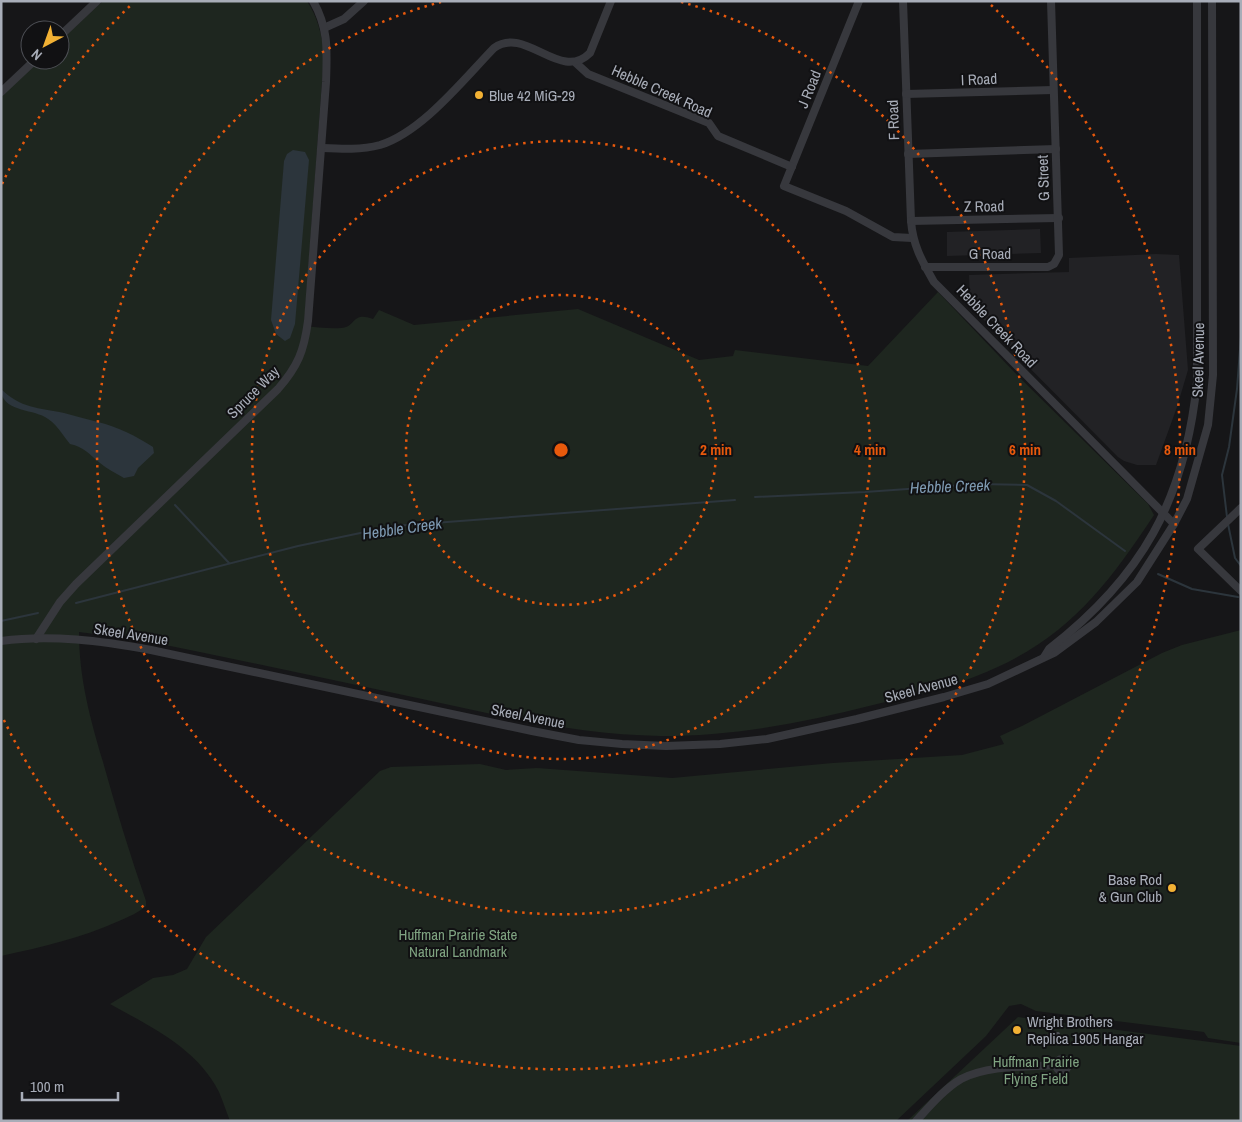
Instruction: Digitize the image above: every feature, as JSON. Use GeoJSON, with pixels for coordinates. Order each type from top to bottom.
{"type":"FeatureCollection","features":[{"type":"Feature","properties":{"kind":"street"},"geometry":{"type":"LineString","coordinates":[[70,27],[97,1]]}},
{"type":"Feature","properties":{"kind":"street","name":"Spruce Way"},"geometry":{"type":"LineString","coordinates":[[36,639],[60,602],[76,584],[278,389],[296,365],[305,344],[322,148],[328,45],[324,28],[312,1]]}},
{"type":"Feature","properties":{"kind":"street"},"geometry":{"type":"LineString","coordinates":[[324,28],[344,19],[364,1]]}},
{"type":"Feature","properties":{"kind":"street"},"geometry":{"type":"LineString","coordinates":[[322,148],[362,149],[396,139],[429,114],[501,43],[516,43],[567,63],[576,63],[584,59],[590,53],[611,1]]}},
{"type":"Feature","properties":{"kind":"street","name":"J Road"},"geometry":{"type":"LineString","coordinates":[[859,1],[784,186],[846,211],[893,237],[912,238]]}},
{"type":"Feature","properties":{"kind":"street","name":"F Road"},"geometry":{"type":"LineString","coordinates":[[903,1],[912,238]]}},
{"type":"Feature","properties":{"kind":"street"},"geometry":{"type":"LineString","coordinates":[[1051,1],[1054,90]]}},
{"type":"Feature","properties":{"kind":"street","name":"Skeel Avenue"},"geometry":{"type":"LineString","coordinates":[[1044,657],[1049,650],[1079,625],[1112,592],[1134,564],[1164,514],[1176,486],[1190,436],[1197,382],[1197,1]]}},
{"type":"Feature","properties":{"kind":"street","name":"Skeel Avenue"},"geometry":{"type":"LineString","coordinates":[[1,641],[78,639],[152,650],[472,719],[579,740],[666,746],[720,744],[767,739],[857,719],[988,684],[1054,653],[1078,637],[1137,582],[1181,512],[1194,479],[1205,440],[1210,412],[1213,375],[1212,1]]}},
{"type":"Feature","properties":{"kind":"street","name":"Hebble Creek Road"},"geometry":{"type":"LineString","coordinates":[[576,63],[588,74],[710,124],[718,136],[792,167]]}},
{"type":"Feature","properties":{"kind":"street"},"geometry":{"type":"LineString","coordinates":[[1,92],[24,70]]}},
{"type":"Feature","properties":{"kind":"street","name":"I Road"},"geometry":{"type":"LineString","coordinates":[[906,94],[1054,90]]}},
{"type":"Feature","properties":{"kind":"street","name":"G Street"},"geometry":{"type":"LineString","coordinates":[[1054,90],[1059,218],[1059,255],[1054,264]]}},
{"type":"Feature","properties":{"kind":"street"},"geometry":{"type":"LineString","coordinates":[[908,154],[1056,149]]}},
{"type":"Feature","properties":{"kind":"street","name":"Z Road"},"geometry":{"type":"LineString","coordinates":[[910,221],[1059,218]]}},
{"type":"Feature","properties":{"kind":"street","name":"Hebble Creek Road"},"geometry":{"type":"LineString","coordinates":[[912,238],[934,282],[1174,524]]}},
{"type":"Feature","properties":{"kind":"street","name":"G Road"},"geometry":{"type":"LineString","coordinates":[[925,267],[1048,267],[1054,264]]}},
{"type":"Feature","properties":{"kind":"street"},"geometry":{"type":"LineString","coordinates":[[1241,508],[1198,549],[1241,592]]}},
{"type":"Feature","properties":{"kind":"street"},"geometry":{"type":"LineString","coordinates":[[916,1121],[950,1087],[978,1072],[1056,1065]]}},
{"type":"Feature","properties":{"kind":"shaded area"},"geometry":{"type":"Polygon","coordinates":[[[293,150],[305,152],[309,160],[295,324],[290,338],[285,341],[276,334],[271,320],[284,161],[287,154],[293,150]]]}},
{"type":"Feature","properties":{"kind":"shaded area"},"geometry":{"type":"Polygon","coordinates":[[[1040,229],[1041,253],[947,256],[947,232],[1040,229]]]}},
{"type":"Feature","properties":{"kind":"shaded area"},"geometry":{"type":"Polygon","coordinates":[[[1156,254],[1179,255],[1188,370],[1156,465],[1137,465],[1118,457],[995,333],[1001,333],[1001,327],[992,321],[985,321],[976,312],[970,300],[969,275],[1069,272],[1069,258],[1156,254]]]}},
{"type":"Feature","properties":{"kind":"shaded area"},"geometry":{"type":"Polygon","coordinates":[[[1,389],[23,404],[64,413],[120,429],[153,447],[154,453],[138,468],[134,476],[124,478],[103,465],[83,449],[70,444],[49,419],[6,402],[2,396],[1,389]]]}},
{"type":"Feature","properties":{"kind":"green space"},"geometry":{"type":"Polygon","coordinates":[[[103,1],[307,1],[319,27],[324,55],[304,326],[346,327],[357,318],[366,317],[373,319],[379,310],[414,325],[578,309],[699,360],[733,356],[735,350],[868,366],[938,292],[1018,376],[1148,504],[1154,515],[1117,568],[1078,612],[1057,631],[1005,663],[962,682],[924,693],[795,723],[715,734],[631,735],[541,724],[141,640],[79,632],[83,682],[90,714],[146,906],[140,911],[105,927],[76,937],[1,956],[1,96],[29,70],[70,70],[70,32],[103,1]]]}},
{"type":"Feature","properties":{"kind":"green space","name":"Huffman Prairie State Natural Landmark"},"geometry":{"type":"Polygon","coordinates":[[[1241,630],[1241,1043],[1208,1038],[1204,1032],[1036,1011],[1021,1004],[1009,1006],[986,1036],[896,1121],[230,1121],[219,1092],[210,1077],[186,1051],[157,1030],[110,1004],[153,978],[173,975],[187,969],[206,937],[380,771],[391,767],[480,764],[506,770],[537,768],[672,778],[833,763],[962,755],[1004,744],[1000,736],[1162,653],[1182,645],[1241,630]]]}},
{"type":"Feature","properties":{"kind":"green space","name":"Huffman Prairie Flying Field"},"geometry":{"type":"Polygon","coordinates":[[[1018,1017],[1241,1046],[1241,1121],[907,1121],[1018,1017]]]}},
{"type":"Feature","properties":{"kind":"waterway"},"geometry":{"type":"LineString","coordinates":[[1227,517],[1222,475],[1229,447],[1237,389],[1241,336]]}},
{"type":"Feature","properties":{"kind":"waterway","name":"Hebble Creek"},"geometry":{"type":"LineString","coordinates":[[755,497],[978,484],[1027,485],[1056,501],[1125,551]]}},
{"type":"Feature","properties":{"kind":"waterway","name":"Hebble Creek"},"geometry":{"type":"LineString","coordinates":[[76,603],[298,546],[394,526],[735,500]]}},
{"type":"Feature","properties":{"kind":"waterway"},"geometry":{"type":"LineString","coordinates":[[175,505],[229,563]]}},
{"type":"Feature","properties":{"kind":"waterway"},"geometry":{"type":"LineString","coordinates":[[1228,524],[1235,558],[1241,566]]}},
{"type":"Feature","properties":{"kind":"waterway","name":"Hebble Creek"},"geometry":{"type":"LineString","coordinates":[[1158,574],[1192,589],[1238,597]]}},
{"type":"Feature","properties":{"kind":"waterway","name":"Hebble Creek"},"geometry":{"type":"LineString","coordinates":[[1,621],[38,613]]}},
{"type":"Feature","properties":{"kind":"railway"},"geometry":{"type":"LineString","coordinates":[[1037,1038],[1058,1034]]}},
{"type":"Feature","properties":{"kind":"place","name":"Blue 42 MiG-29"},"geometry":{"type":"Point","coordinates":[479,95]}},
{"type":"Feature","properties":{"kind":"place","name":"Base Rod & Gun Club"},"geometry":{"type":"Point","coordinates":[1172,888]}},
{"type":"Feature","properties":{"kind":"place","name":"Wright Brothers Replica 1905 Hangar"},"geometry":{"type":"Point","coordinates":[1017,1030]}}]}
